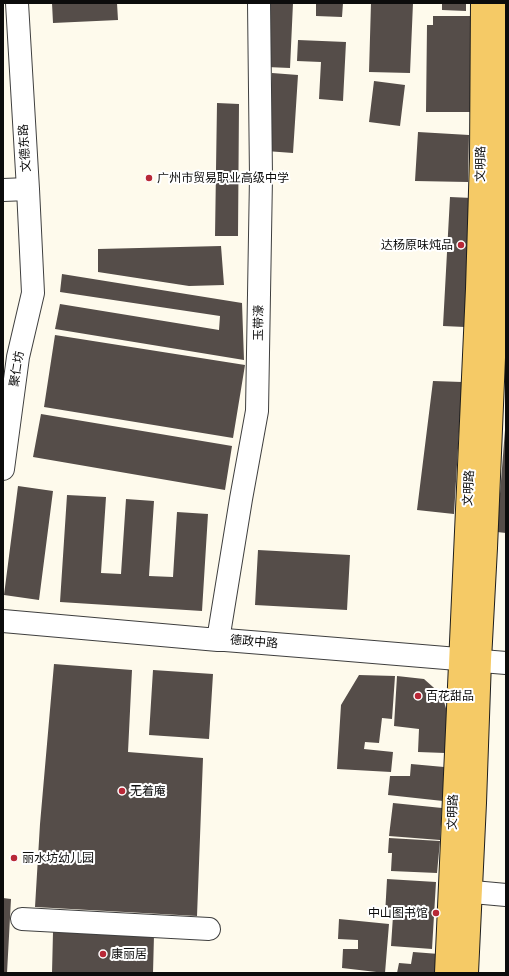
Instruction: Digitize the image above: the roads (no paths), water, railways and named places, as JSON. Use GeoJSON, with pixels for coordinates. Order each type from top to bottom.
{"type":"FeatureCollection","features":[{"type":"Feature","properties":{"kind":"main road","name":"文明路"},"geometry":{"type":"LineString","coordinates":[[470,660],[464,586],[477,289],[481,158],[482,3]]}},
{"type":"Feature","properties":{"kind":"main road","name":"文明路"},"geometry":{"type":"LineString","coordinates":[[446,973],[460,891],[470,660],[486,548],[496,310],[499,169],[499,3]]}},
{"type":"Feature","properties":{"kind":"main road","name":"文明路"},"geometry":{"type":"LineString","coordinates":[[460,891],[467,973]]}},
{"type":"Feature","properties":{"kind":"street","name":"文德东路"},"geometry":{"type":"LineString","coordinates":[[17,3],[33,293]]}},
{"type":"Feature","properties":{"kind":"street","name":"玉带濠"},"geometry":{"type":"LineString","coordinates":[[218,640],[257,411],[261,177],[259,3]]}},
{"type":"Feature","properties":{"kind":"street"},"geometry":{"type":"LineString","coordinates":[[3,190],[28,189]]}},
{"type":"Feature","properties":{"kind":"street","name":"聚仁坊"},"geometry":{"type":"LineString","coordinates":[[3,470],[18,357],[33,293]]}},
{"type":"Feature","properties":{"kind":"street","name":"德政中路"},"geometry":{"type":"LineString","coordinates":[[3,621],[506,663]]}},
{"type":"Feature","properties":{"kind":"street"},"geometry":{"type":"LineString","coordinates":[[460,891],[506,895]]}},
{"type":"Feature","properties":{"kind":"street"},"geometry":{"type":"LineString","coordinates":[[22,919],[209,929]]}},
{"type":"Feature","properties":{"kind":"place","name":"广州市贸易职业高级中学"},"geometry":{"type":"Point","coordinates":[149,178]}},
{"type":"Feature","properties":{"kind":"place","name":"达杨原味炖品"},"geometry":{"type":"Point","coordinates":[461,245]}},
{"type":"Feature","properties":{"kind":"place","name":"百花甜品"},"geometry":{"type":"Point","coordinates":[418,696]}},
{"type":"Feature","properties":{"kind":"place","name":"无着庵"},"geometry":{"type":"Point","coordinates":[122,791]}},
{"type":"Feature","properties":{"kind":"place","name":"丽水坊幼儿园"},"geometry":{"type":"Point","coordinates":[14,858]}},
{"type":"Feature","properties":{"kind":"place","name":"中山图书馆"},"geometry":{"type":"Point","coordinates":[436,913]}},
{"type":"Feature","properties":{"kind":"place","name":"康丽居"},"geometry":{"type":"Point","coordinates":[103,954]}}]}
